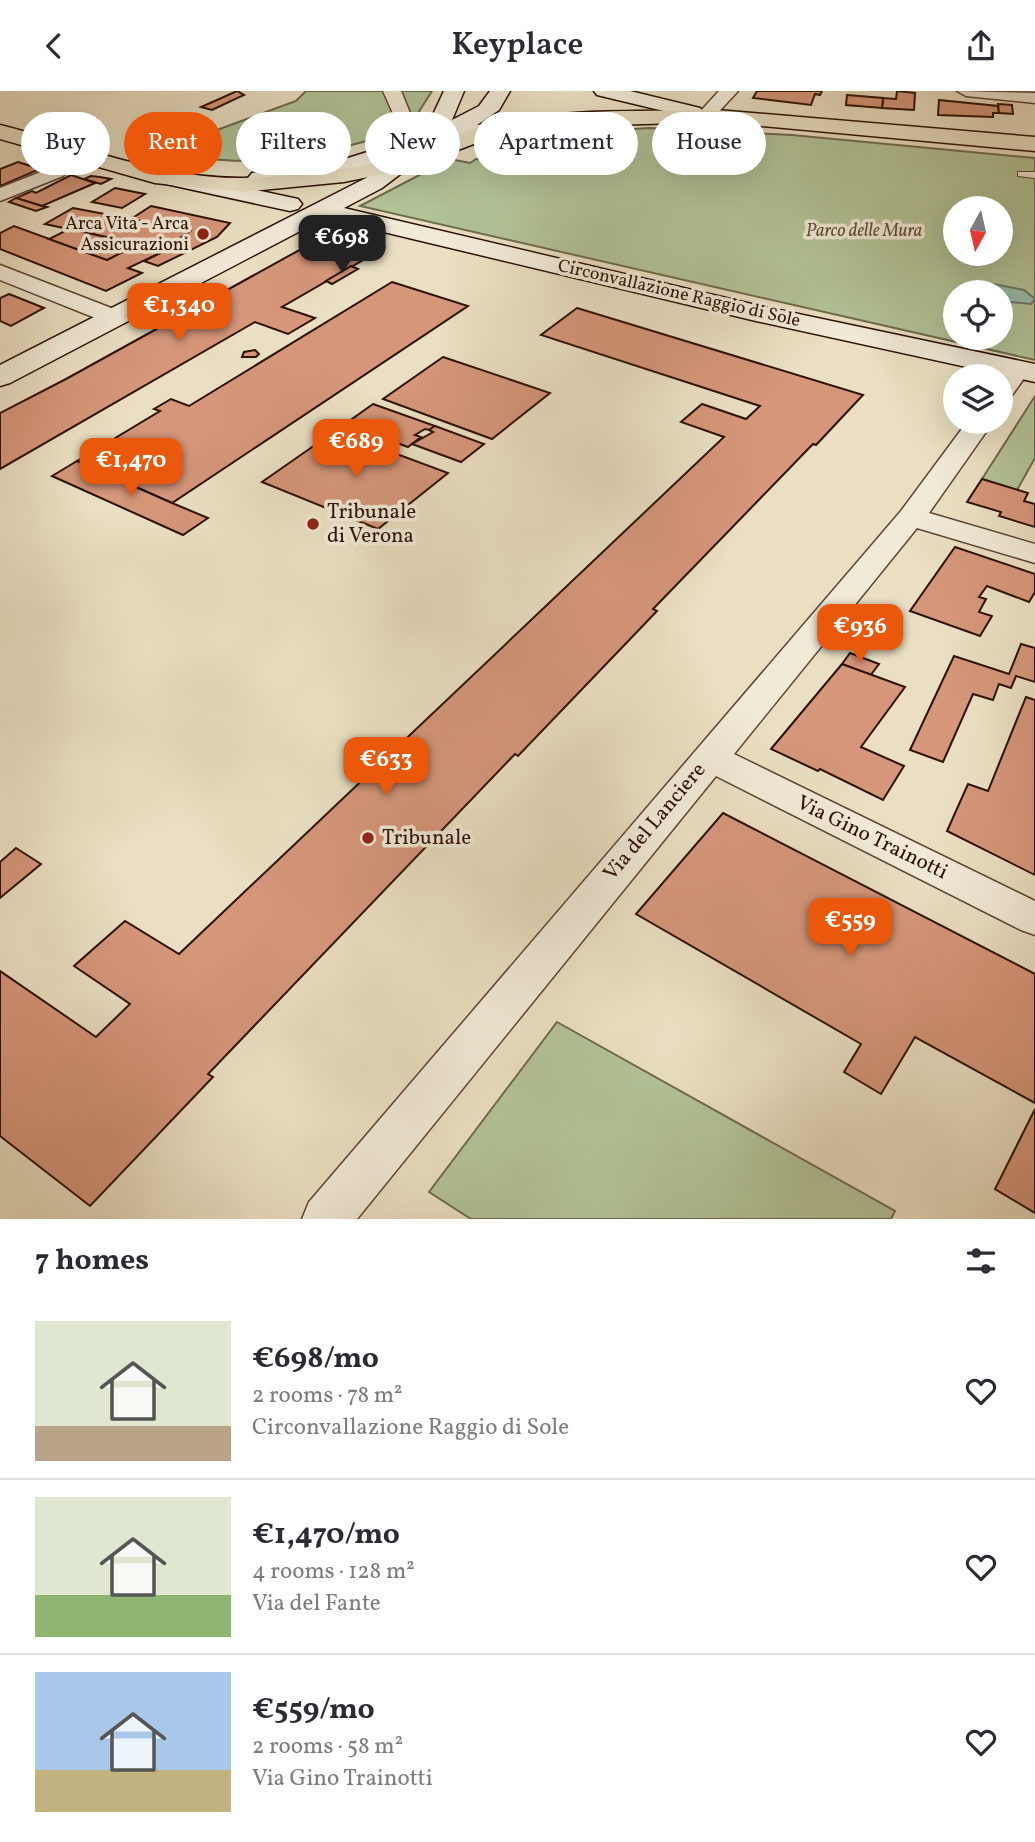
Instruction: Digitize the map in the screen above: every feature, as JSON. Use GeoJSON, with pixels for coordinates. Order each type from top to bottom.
{"type":"FeatureCollection","features":[{"type":"Feature","properties":{"kind":"main road"},"geometry":{"type":"LineString","coordinates":[[460,123],[521,116],[630,109],[675,112]]}},
{"type":"Feature","properties":{"kind":"main road"},"geometry":{"type":"LineString","coordinates":[[766,120],[1035,144]]}},
{"type":"Feature","properties":{"kind":"main road"},"geometry":{"type":"LineString","coordinates":[[0,132],[21,137]]}},
{"type":"Feature","properties":{"kind":"main road"},"geometry":{"type":"LineString","coordinates":[[110,155],[230,171],[365,162]]}},
{"type":"Feature","properties":{"kind":"main road"},"geometry":{"type":"LineString","coordinates":[[110,162],[155,176],[242,185],[314,180],[365,165]]}},
{"type":"Feature","properties":{"kind":"street"},"geometry":{"type":"LineString","coordinates":[[392,91],[399,112]]}},
{"type":"Feature","properties":{"kind":"street"},"geometry":{"type":"LineString","coordinates":[[443,112],[454,91]]}},
{"type":"Feature","properties":{"kind":"street"},"geometry":{"type":"LineString","coordinates":[[460,119],[487,112],[494,106],[500,91]]}},
{"type":"Feature","properties":{"kind":"street"},"geometry":{"type":"LineString","coordinates":[[604,91],[696,112]]}},
{"type":"Feature","properties":{"kind":"street"},"geometry":{"type":"LineString","coordinates":[[707,112],[729,91]]}},
{"type":"Feature","properties":{"kind":"street"},"geometry":{"type":"LineString","coordinates":[[966,91],[1035,98]]}},
{"type":"Feature","properties":{"kind":"street"},"geometry":{"type":"LineString","coordinates":[[155,176],[233,179],[306,174],[365,159]]}},
{"type":"Feature","properties":{"kind":"street"},"geometry":{"type":"LineString","coordinates":[[321,213],[365,173]]}},
{"type":"Feature","properties":{"kind":"street"},"geometry":{"type":"LineString","coordinates":[[0,195],[49,175]]}},
{"type":"Feature","properties":{"kind":"street"},"geometry":{"type":"LineString","coordinates":[[0,377],[321,213],[383,175]]}},
{"type":"Feature","properties":{"kind":"street","name":"Circonvallazione Raggio di Sole"},"geometry":{"type":"LineString","coordinates":[[155,176],[756,313],[1018,378]]}},
{"type":"Feature","properties":{"kind":"street"},"geometry":{"type":"LineString","coordinates":[[0,272],[116,318]]}},
{"type":"Feature","properties":{"kind":"street","name":"Via del Lanciere"},"geometry":{"type":"LineString","coordinates":[[326,1219],[911,517],[971,434]]}},
{"type":"Feature","properties":{"kind":"street"},"geometry":{"type":"LineString","coordinates":[[911,517],[1035,554]]}},
{"type":"Feature","properties":{"kind":"street","name":"Via Gino Trainotti"},"geometry":{"type":"LineString","coordinates":[[709,757],[1035,919]]}},
{"type":"Feature","properties":{"kind":"lane"},"geometry":{"type":"LineString","coordinates":[[1022,173],[1035,175]]}},
{"type":"Feature","properties":{"kind":"green space"},"geometry":{"type":"Polygon","coordinates":[[[306,91],[432,91],[419,112],[365,112],[365,141],[351,145],[351,112],[266,112],[296,101],[306,91]]]}},
{"type":"Feature","properties":{"kind":"green space"},"geometry":{"type":"Polygon","coordinates":[[[236,123],[236,160],[222,160],[222,128],[236,123]]]}},
{"type":"Feature","properties":{"kind":"green space","name":"Parco delle Mura"},"geometry":{"type":"Polygon","coordinates":[[[652,128],[652,175],[766,175],[766,134],[1035,158],[1035,360],[991,350],[1013,350],[1013,280],[943,280],[943,339],[360,206],[419,175],[460,175],[460,161],[470,163],[474,160],[474,175],[638,175],[638,129],[652,128]]]}},
{"type":"Feature","properties":{"kind":"green space"},"geometry":{"type":"Polygon","coordinates":[[[1035,396],[1035,458],[1017,490],[982,479],[1035,396]]]}},
{"type":"Feature","properties":{"kind":"green space"},"geometry":{"type":"Polygon","coordinates":[[[557,1022],[895,1211],[891,1219],[471,1219],[429,1192],[557,1022]]]}},
{"type":"Feature","properties":{"kind":"shaded area"},"geometry":{"type":"Polygon","coordinates":[[[1013,288],[1024,290],[1035,299],[1031,304],[1013,302],[1013,288]]]}},
{"type":"Feature","properties":{"kind":"building"},"geometry":{"type":"Polygon","coordinates":[[[237,91],[244,95],[212,110],[201,107],[237,91]]]}},
{"type":"Feature","properties":{"kind":"building"},"geometry":{"type":"Polygon","coordinates":[[[757,91],[822,91],[820,95],[815,94],[811,105],[753,98],[757,91]]]}},
{"type":"Feature","properties":{"kind":"building"},"geometry":{"type":"Polygon","coordinates":[[[897,91],[915,93],[914,110],[882,108],[883,98],[896,99],[897,91]]]}},
{"type":"Feature","properties":{"kind":"building"},"geometry":{"type":"Polygon","coordinates":[[[847,95],[883,98],[882,108],[846,105],[847,95]]]}},
{"type":"Feature","properties":{"kind":"building"},"geometry":{"type":"Polygon","coordinates":[[[939,100],[998,106],[999,113],[993,113],[993,117],[938,115],[939,100]]]}},
{"type":"Feature","properties":{"kind":"building"},"geometry":{"type":"Polygon","coordinates":[[[998,104],[1012,105],[1013,114],[999,113],[998,104]]]}},
{"type":"Feature","properties":{"kind":"building"},"geometry":{"type":"Polygon","coordinates":[[[18,162],[21,163],[21,175],[26,175],[0,186],[0,169],[18,162]]]}},
{"type":"Feature","properties":{"kind":"building"},"geometry":{"type":"Polygon","coordinates":[[[71,175],[95,183],[42,206],[16,198],[32,191],[36,193],[71,175]]]}},
{"type":"Feature","properties":{"kind":"building"},"geometry":{"type":"Polygon","coordinates":[[[91,176],[111,179],[101,184],[84,179],[91,176]]]}},
{"type":"Feature","properties":{"kind":"building"},"geometry":{"type":"Polygon","coordinates":[[[115,188],[145,194],[122,208],[92,202],[115,188]]]}},
{"type":"Feature","properties":{"kind":"building"},"geometry":{"type":"Polygon","coordinates":[[[16,198],[47,207],[36,211],[9,202],[16,198]]]}},
{"type":"Feature","properties":{"kind":"building","name":"Arca Vita - Arca Assicurazioni"},"geometry":{"type":"Polygon","coordinates":[[[151,206],[230,223],[217,237],[158,266],[144,261],[179,244],[173,243],[190,231],[131,219],[151,206]]]}},
{"type":"Feature","properties":{"kind":"building"},"geometry":{"type":"Polygon","coordinates":[[[73,208],[190,231],[173,243],[179,244],[128,268],[142,273],[106,291],[0,249],[0,233],[14,226],[107,260],[138,244],[45,224],[73,208]]]}},
{"type":"Feature","properties":{"kind":"building"},"geometry":{"type":"Polygon","coordinates":[[[69,229],[138,244],[107,260],[49,239],[69,229]]]}},
{"type":"Feature","properties":{"kind":"building"},"geometry":{"type":"Polygon","coordinates":[[[332,232],[384,248],[282,307],[315,318],[288,334],[255,322],[0,469],[0,413],[332,232]]]}},
{"type":"Feature","properties":{"kind":"building"},"geometry":{"type":"Polygon","coordinates":[[[351,266],[358,269],[332,284],[326,281],[351,266]]]}},
{"type":"Feature","properties":{"kind":"building"},"geometry":{"type":"Polygon","coordinates":[[[392,282],[468,306],[172,503],[77,461],[160,411],[154,409],[171,399],[189,406],[392,282]]]}},
{"type":"Feature","properties":{"kind":"building"},"geometry":{"type":"Polygon","coordinates":[[[9,294],[44,308],[11,326],[0,321],[0,298],[9,294]]]}},
{"type":"Feature","properties":{"kind":"building","name":"Tribunale"},"geometry":{"type":"Polygon","coordinates":[[[577,308],[863,395],[653,609],[657,611],[518,756],[515,754],[208,1074],[213,1077],[90,1206],[0,1136],[0,971],[96,1037],[130,1004],[74,966],[125,921],[179,954],[724,437],[681,422],[702,404],[746,419],[760,406],[541,335],[577,308]]]}},
{"type":"Feature","properties":{"kind":"building"},"geometry":{"type":"Polygon","coordinates":[[[255,350],[259,354],[256,357],[242,357],[244,352],[255,350]]]}},
{"type":"Feature","properties":{"kind":"building"},"geometry":{"type":"Polygon","coordinates":[[[443,357],[550,393],[492,439],[383,399],[443,357]]]}},
{"type":"Feature","properties":{"kind":"building"},"geometry":{"type":"Polygon","coordinates":[[[373,404],[435,426],[415,435],[421,437],[408,447],[345,424],[373,404]]]}},
{"type":"Feature","properties":{"kind":"building"},"geometry":{"type":"Polygon","coordinates":[[[435,426],[484,444],[461,462],[412,444],[433,432],[429,430],[435,426]]]}},
{"type":"Feature","properties":{"kind":"building"},"geometry":{"type":"Polygon","coordinates":[[[335,431],[448,473],[378,529],[262,482],[335,431]]]}},
{"type":"Feature","properties":{"kind":"building"},"geometry":{"type":"Polygon","coordinates":[[[77,461],[208,518],[183,535],[52,476],[77,461]]]}},
{"type":"Feature","properties":{"kind":"building"},"geometry":{"type":"Polygon","coordinates":[[[982,479],[1028,493],[1024,501],[1035,504],[1035,527],[999,516],[1001,512],[967,502],[982,479]]]}},
{"type":"Feature","properties":{"kind":"building"},"geometry":{"type":"Polygon","coordinates":[[[955,547],[1035,574],[1035,592],[1029,602],[987,586],[979,597],[986,599],[979,612],[992,616],[980,636],[910,611],[955,547]]]}},
{"type":"Feature","properties":{"kind":"building"},"geometry":{"type":"Polygon","coordinates":[[[1021,644],[1035,648],[1035,682],[1016,676],[1011,688],[999,684],[993,700],[973,694],[943,762],[910,750],[954,656],[1009,674],[1021,644]]]}},
{"type":"Feature","properties":{"kind":"building"},"geometry":{"type":"Polygon","coordinates":[[[850,653],[879,664],[870,676],[842,664],[850,653]]]}},
{"type":"Feature","properties":{"kind":"building"},"geometry":{"type":"Polygon","coordinates":[[[842,664],[905,687],[861,747],[904,766],[883,800],[820,769],[818,771],[771,749],[842,664]]]}},
{"type":"Feature","properties":{"kind":"building"},"geometry":{"type":"Polygon","coordinates":[[[1026,697],[1035,700],[1035,875],[947,831],[968,784],[988,791],[1026,697]]]}},
{"type":"Feature","properties":{"kind":"building"},"geometry":{"type":"Polygon","coordinates":[[[723,813],[1035,974],[1035,1103],[915,1037],[881,1094],[844,1072],[861,1044],[636,914],[723,813]]]}},
{"type":"Feature","properties":{"kind":"building"},"geometry":{"type":"Polygon","coordinates":[[[16,848],[41,864],[0,898],[0,862],[16,848]]]}},
{"type":"Feature","properties":{"kind":"building"},"geometry":{"type":"Polygon","coordinates":[[[1035,1109],[1035,1213],[995,1189],[1035,1109]]]}},
{"type":"Feature","properties":{"kind":"place","name":"Arca Vita - Arca Assicurazioni"},"geometry":{"type":"Point","coordinates":[203,234]}},
{"type":"Feature","properties":{"kind":"place","name":"Tribunale di Verona"},"geometry":{"type":"Point","coordinates":[313,524]}},
{"type":"Feature","properties":{"kind":"place","name":"Tribunale"},"geometry":{"type":"Point","coordinates":[368,838]}}]}
